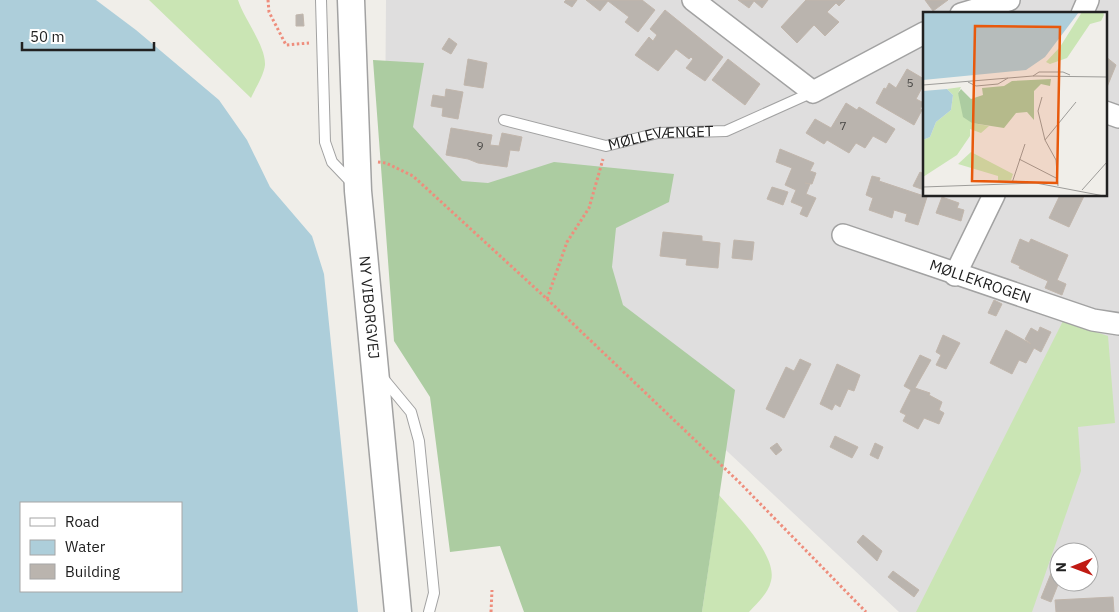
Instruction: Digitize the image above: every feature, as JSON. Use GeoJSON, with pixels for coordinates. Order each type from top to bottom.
{"type":"FeatureCollection","features":[{"type":"Feature","properties":{"kind":"street","name":"NY VIBORGVEJ"},"geometry":{"type":"LineString","coordinates":[[351,0],[358,190],[373,366],[398,612]]}},
{"type":"Feature","properties":{"kind":"street"},"geometry":{"type":"LineString","coordinates":[[693,0],[813,92]]}},
{"type":"Feature","properties":{"kind":"street"},"geometry":{"type":"LineString","coordinates":[[968,12],[1009,0]]}},
{"type":"Feature","properties":{"kind":"street"},"geometry":{"type":"LineString","coordinates":[[1083,12],[1088,0]]}},
{"type":"Feature","properties":{"kind":"street","name":"MØLLEVÆNGET"},"geometry":{"type":"LineString","coordinates":[[813,92],[923,34]]}},
{"type":"Feature","properties":{"kind":"street"},"geometry":{"type":"LineString","coordinates":[[1106,112],[1119,117]]}},
{"type":"Feature","properties":{"kind":"street"},"geometry":{"type":"LineString","coordinates":[[955,274],[994,196]]}},
{"type":"Feature","properties":{"kind":"street","name":"MØLLEKROGEN"},"geometry":{"type":"LineString","coordinates":[[843,234],[1093,320],[1119,324]]}},
{"type":"Feature","properties":{"kind":"lane"},"geometry":{"type":"LineString","coordinates":[[321,0],[325,142],[332,162],[358,190]]}},
{"type":"Feature","properties":{"kind":"lane","name":"MØLLEVÆNGET"},"geometry":{"type":"LineString","coordinates":[[504,120],[606,146],[658,133],[726,131],[813,92]]}},
{"type":"Feature","properties":{"kind":"lane"},"geometry":{"type":"LineString","coordinates":[[373,366],[411,412],[419,441],[434,593],[429,612]]}},
{"type":"Feature","properties":{"kind":"path"},"geometry":{"type":"LineString","coordinates":[[268,0],[269,12],[286,45],[322,43]]}},
{"type":"Feature","properties":{"kind":"path"},"geometry":{"type":"LineString","coordinates":[[547,299],[567,242],[588,208],[606,146]]}},
{"type":"Feature","properties":{"kind":"path"},"geometry":{"type":"LineString","coordinates":[[357,161],[386,163],[412,176],[547,299],[739,482],[866,612]]}},
{"type":"Feature","properties":{"kind":"path"},"geometry":{"type":"LineString","coordinates":[[492,590],[492,612]]}},
{"type":"Feature","properties":{"kind":"shaded area"},"geometry":{"type":"Polygon","coordinates":[[[386,0],[1119,0],[1119,612],[899,612],[385,131],[386,0]]]}},
{"type":"Feature","properties":{"kind":"green space"},"geometry":{"type":"Polygon","coordinates":[[[149,0],[238,0],[262,49],[265,65],[251,98],[149,0]]]}},
{"type":"Feature","properties":{"kind":"green space"},"geometry":{"type":"Polygon","coordinates":[[[373,60],[424,63],[413,127],[462,181],[488,183],[554,162],[674,174],[669,202],[616,228],[612,267],[623,305],[735,390],[702,612],[524,612],[500,546],[450,552],[430,397],[394,341],[373,60]]]}},
{"type":"Feature","properties":{"kind":"green space"},"geometry":{"type":"Polygon","coordinates":[[[1063,321],[1108,336],[1115,423],[1078,427],[1081,471],[1056,542],[1049,542],[1049,563],[1032,612],[916,612],[1063,321]]]}},
{"type":"Feature","properties":{"kind":"green space"},"geometry":{"type":"Polygon","coordinates":[[[719,495],[754,535],[768,559],[771,581],[762,598],[749,612],[702,612],[719,495]]]}},
{"type":"Feature","properties":{"kind":"water"},"geometry":{"type":"Polygon","coordinates":[[[0,0],[96,0],[136,30],[219,100],[247,140],[270,187],[312,236],[324,274],[358,612],[0,612],[0,0]]]}},
{"type":"Feature","properties":{"kind":"building"},"geometry":{"type":"Polygon","coordinates":[[[566,0],[577,0],[572,7],[564,2],[566,0]]]}},
{"type":"Feature","properties":{"kind":"building"},"geometry":{"type":"Polygon","coordinates":[[[586,0],[642,0],[655,10],[638,32],[625,22],[629,17],[608,1],[600,11],[586,0]]]}},
{"type":"Feature","properties":{"kind":"building"},"geometry":{"type":"Polygon","coordinates":[[[738,0],[768,0],[762,8],[754,1],[749,8],[738,0]]]}},
{"type":"Feature","properties":{"kind":"building"},"geometry":{"type":"Polygon","coordinates":[[[806,0],[845,0],[839,6],[836,3],[827,12],[839,22],[825,36],[814,25],[797,43],[781,27],[806,0]]]}},
{"type":"Feature","properties":{"kind":"building"},"geometry":{"type":"Polygon","coordinates":[[[925,0],[948,0],[933,11],[925,0]]]}},
{"type":"Feature","properties":{"kind":"building"},"geometry":{"type":"Polygon","coordinates":[[[665,10],[723,57],[705,81],[686,68],[693,59],[691,57],[689,59],[676,49],[658,71],[635,55],[649,37],[653,41],[657,35],[650,29],[665,10]]]}},
{"type":"Feature","properties":{"kind":"building"},"geometry":{"type":"Polygon","coordinates":[[[303,14],[304,26],[296,26],[296,15],[303,14]]]}},
{"type":"Feature","properties":{"kind":"building"},"geometry":{"type":"Polygon","coordinates":[[[449,38],[457,44],[451,54],[442,49],[449,38]]]}},
{"type":"Feature","properties":{"kind":"building"},"geometry":{"type":"Polygon","coordinates":[[[1106,57],[1116,65],[1106,90],[1106,57]]]}},
{"type":"Feature","properties":{"kind":"building"},"geometry":{"type":"Polygon","coordinates":[[[468,59],[487,63],[483,88],[464,85],[468,59]]]}},
{"type":"Feature","properties":{"kind":"building"},"geometry":{"type":"Polygon","coordinates":[[[728,59],[760,84],[745,105],[712,80],[728,59]]]}},
{"type":"Feature","properties":{"kind":"building"},"geometry":{"type":"Polygon","coordinates":[[[907,69],[923,78],[923,86],[916,99],[923,102],[920,109],[922,110],[914,125],[876,103],[889,83],[896,88],[907,69]]]}},
{"type":"Feature","properties":{"kind":"building"},"geometry":{"type":"Polygon","coordinates":[[[446,89],[463,92],[458,119],[442,116],[443,108],[431,106],[433,95],[445,97],[446,89]]]}},
{"type":"Feature","properties":{"kind":"building"},"geometry":{"type":"Polygon","coordinates":[[[846,103],[857,110],[859,107],[895,129],[886,143],[873,136],[865,148],[856,143],[849,153],[827,140],[824,144],[806,133],[815,119],[831,128],[846,103]]]}},
{"type":"Feature","properties":{"kind":"building"},"geometry":{"type":"Polygon","coordinates":[[[451,128],[492,135],[490,145],[499,146],[502,133],[522,137],[519,151],[510,150],[507,167],[478,163],[446,155],[451,128]]]}},
{"type":"Feature","properties":{"kind":"building"},"geometry":{"type":"Polygon","coordinates":[[[780,149],[814,163],[810,171],[816,173],[812,184],[805,183],[810,184],[806,194],[816,198],[807,217],[800,214],[803,207],[791,202],[796,190],[785,185],[792,168],[776,162],[780,149]]]}},
{"type":"Feature","properties":{"kind":"building"},"geometry":{"type":"Polygon","coordinates":[[[920,172],[923,174],[923,190],[913,186],[920,172]]]}},
{"type":"Feature","properties":{"kind":"building"},"geometry":{"type":"Polygon","coordinates":[[[872,176],[880,178],[879,181],[927,197],[918,225],[905,221],[907,214],[894,210],[892,218],[869,210],[873,198],[866,195],[872,176]]]}},
{"type":"Feature","properties":{"kind":"building"},"geometry":{"type":"Polygon","coordinates":[[[772,187],[788,192],[783,205],[767,199],[772,187]]]}},
{"type":"Feature","properties":{"kind":"building"},"geometry":{"type":"Polygon","coordinates":[[[1060,196],[1084,196],[1069,227],[1049,218],[1060,196]]]}},
{"type":"Feature","properties":{"kind":"building"},"geometry":{"type":"Polygon","coordinates":[[[942,197],[959,203],[957,208],[964,210],[961,221],[936,213],[942,197]]]}},
{"type":"Feature","properties":{"kind":"building"},"geometry":{"type":"Polygon","coordinates":[[[663,232],[702,236],[702,241],[720,243],[718,268],[686,265],[687,259],[660,256],[663,232]]]}},
{"type":"Feature","properties":{"kind":"building"},"geometry":{"type":"Polygon","coordinates":[[[1020,239],[1029,243],[1031,239],[1068,255],[1057,280],[1066,284],[1062,295],[1045,288],[1048,281],[1019,268],[1020,266],[1011,262],[1020,239]]]}},
{"type":"Feature","properties":{"kind":"building"},"geometry":{"type":"Polygon","coordinates":[[[734,240],[754,242],[752,260],[732,258],[734,240]]]}},
{"type":"Feature","properties":{"kind":"building"},"geometry":{"type":"Polygon","coordinates":[[[994,300],[1002,304],[996,316],[988,313],[994,300]]]}},
{"type":"Feature","properties":{"kind":"building"},"geometry":{"type":"Polygon","coordinates":[[[1040,327],[1051,332],[1041,352],[1034,348],[1026,363],[1019,360],[1012,374],[990,363],[1006,330],[1031,344],[1025,339],[1031,328],[1038,332],[1040,327]]]}},
{"type":"Feature","properties":{"kind":"building"},"geometry":{"type":"Polygon","coordinates":[[[943,335],[960,343],[946,369],[936,365],[941,355],[936,352],[943,335]]]}},
{"type":"Feature","properties":{"kind":"building"},"geometry":{"type":"Polygon","coordinates":[[[920,355],[931,360],[915,388],[930,393],[929,395],[942,402],[939,410],[944,413],[939,424],[924,418],[918,429],[903,421],[906,415],[900,412],[911,390],[904,386],[920,355]]]}},
{"type":"Feature","properties":{"kind":"building"},"geometry":{"type":"Polygon","coordinates":[[[800,359],[811,364],[784,418],[766,409],[786,367],[794,371],[800,359]]]}},
{"type":"Feature","properties":{"kind":"building"},"geometry":{"type":"Polygon","coordinates":[[[837,364],[860,375],[854,391],[848,389],[840,407],[835,404],[832,410],[820,404],[837,364]]]}},
{"type":"Feature","properties":{"kind":"building"},"geometry":{"type":"Polygon","coordinates":[[[835,436],[858,447],[852,458],[830,447],[835,436]]]}},
{"type":"Feature","properties":{"kind":"building"},"geometry":{"type":"Polygon","coordinates":[[[777,443],[782,450],[776,455],[770,448],[777,443]]]}},
{"type":"Feature","properties":{"kind":"building"},"geometry":{"type":"Polygon","coordinates":[[[875,443],[883,447],[878,459],[870,455],[875,443]]]}},
{"type":"Feature","properties":{"kind":"building"},"geometry":{"type":"Polygon","coordinates":[[[863,535],[882,551],[877,561],[857,542],[863,535]]]}},
{"type":"Feature","properties":{"kind":"building"},"geometry":{"type":"Polygon","coordinates":[[[893,571],[919,590],[914,597],[888,577],[893,571]]]}},
{"type":"Feature","properties":{"kind":"building"},"geometry":{"type":"Polygon","coordinates":[[[1049,578],[1049,592],[1055,592],[1051,602],[1041,598],[1049,578]]]}},
{"type":"Feature","properties":{"kind":"building"},"geometry":{"type":"Polygon","coordinates":[[[1113,597],[1114,612],[1056,612],[1055,600],[1113,597]]]}}]}
